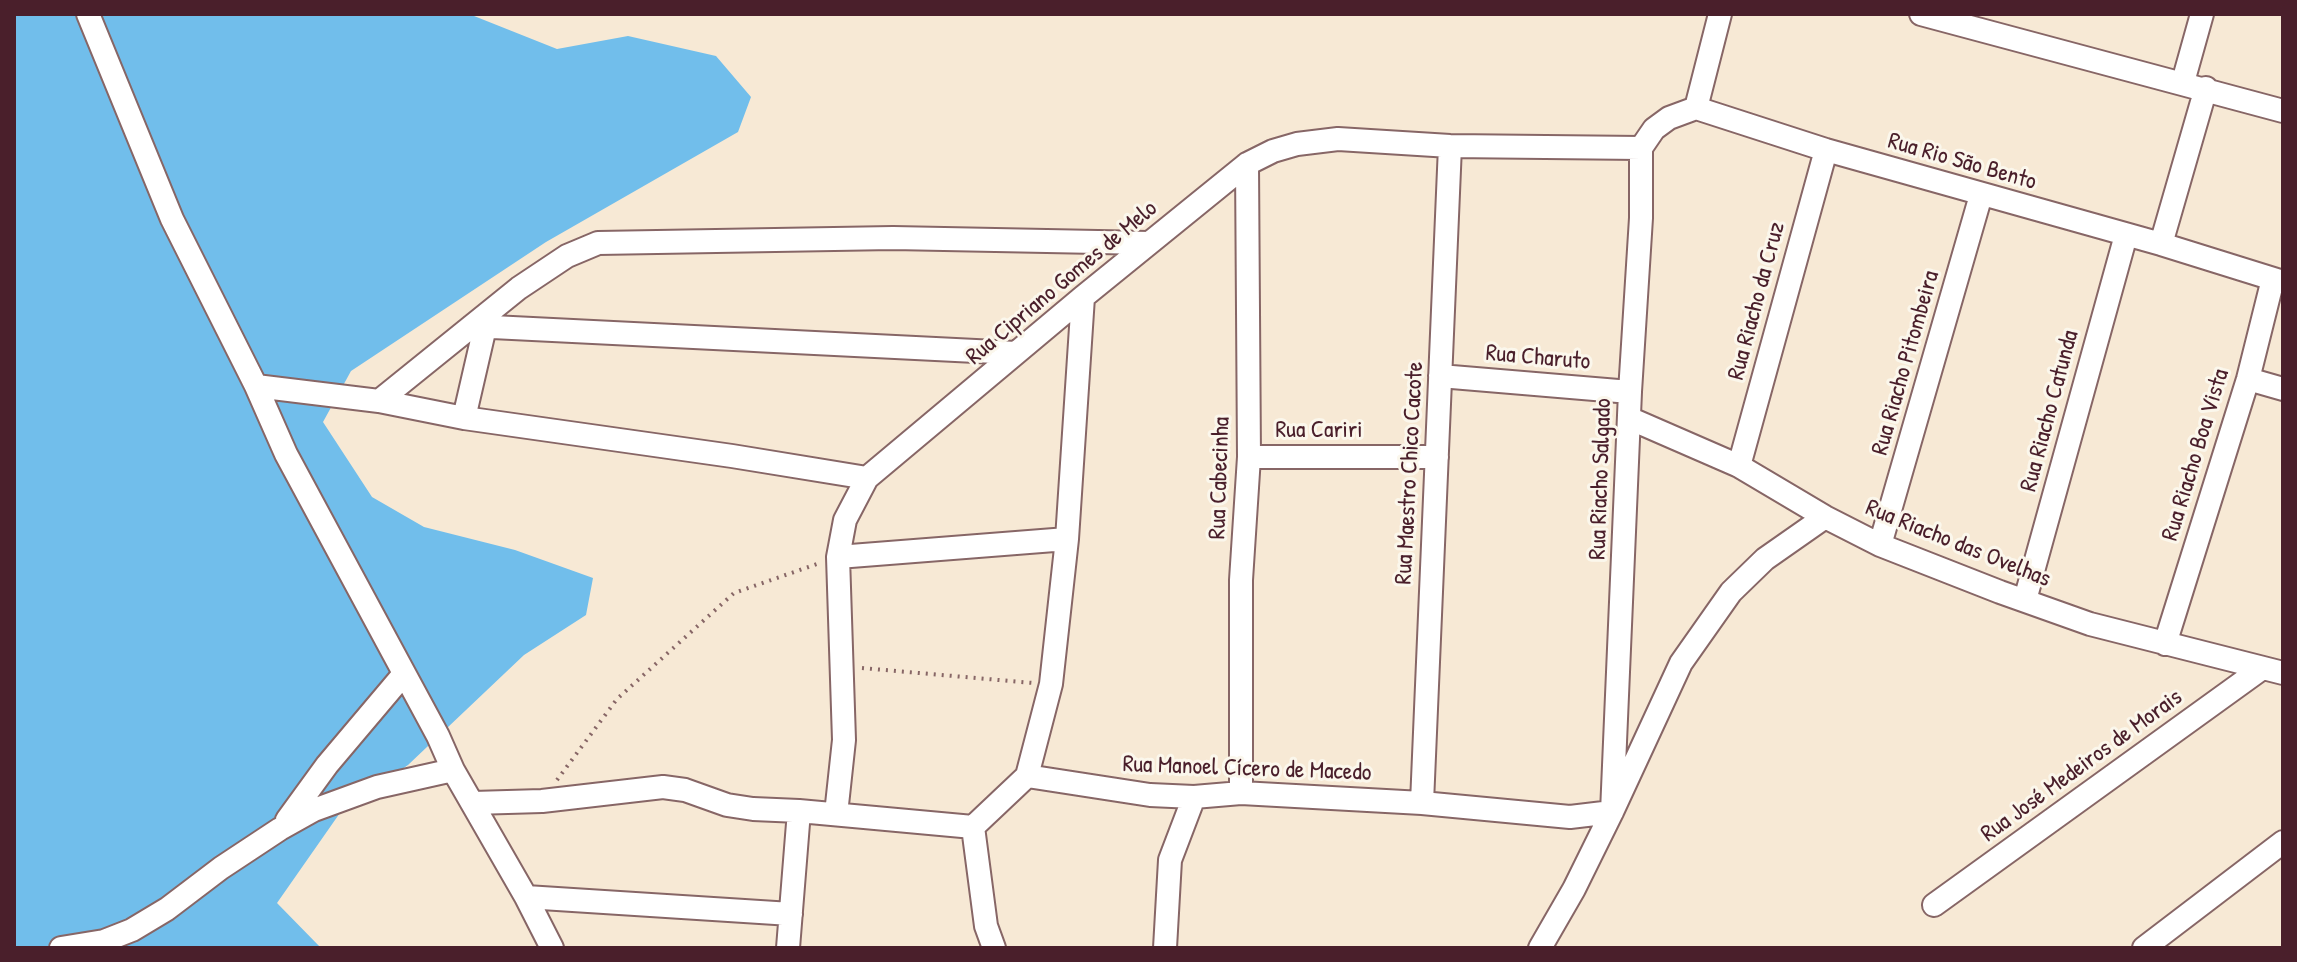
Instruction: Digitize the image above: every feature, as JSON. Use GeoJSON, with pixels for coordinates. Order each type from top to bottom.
{"type":"FeatureCollection","features":[{"type":"Feature","properties":{"kind":"street"},"geometry":{"type":"LineString","coordinates":[[88,14],[172,219],[256,386],[286,454],[363,593],[453,770],[552,948]]}},
{"type":"Feature","properties":{"kind":"street"},"geometry":{"type":"LineString","coordinates":[[1641,148],[1654,129],[1669,118],[1696,108],[1720,14]]}},
{"type":"Feature","properties":{"kind":"street"},"geometry":{"type":"LineString","coordinates":[[1921,14],[2283,111]]}},
{"type":"Feature","properties":{"kind":"street"},"geometry":{"type":"LineString","coordinates":[[2183,82],[2202,14]]}},
{"type":"Feature","properties":{"kind":"street"},"geometry":{"type":"LineString","coordinates":[[2161,244],[2206,88]]}},
{"type":"Feature","properties":{"kind":"street","name":"Rua Rio São Bento"},"geometry":{"type":"LineString","coordinates":[[1696,108],[1826,150],[2161,244],[2278,281]]}},
{"type":"Feature","properties":{"kind":"street","name":"Rua Cipriano Gomes de Melo"},"geometry":{"type":"LineString","coordinates":[[836,814],[844,740],[838,557],[845,520],[867,478],[1083,297],[1247,164],[1273,151],[1297,144],[1338,139],[1450,146],[1641,148]]}},
{"type":"Feature","properties":{"kind":"street","name":"Rua Maestro Chico Cacote"},"geometry":{"type":"LineString","coordinates":[[1422,803],[1450,146]]}},
{"type":"Feature","properties":{"kind":"street","name":"Rua Riacho Salgado"},"geometry":{"type":"LineString","coordinates":[[1612,812],[1630,392],[1641,218],[1641,148]]}},
{"type":"Feature","properties":{"kind":"street","name":"Rua Riacho da Cruz"},"geometry":{"type":"LineString","coordinates":[[1739,466],[1826,150]]}},
{"type":"Feature","properties":{"kind":"street","name":"Rua Cabecinha"},"geometry":{"type":"LineString","coordinates":[[1241,793],[1241,580],[1249,457],[1247,164]]}},
{"type":"Feature","properties":{"kind":"street","name":"Rua Riacho Pitombeira"},"geometry":{"type":"LineString","coordinates":[[1880,545],[1981,195]]}},
{"type":"Feature","properties":{"kind":"street","name":"Rua Riacho Catunda"},"geometry":{"type":"LineString","coordinates":[[2025,600],[2126,235]]}},
{"type":"Feature","properties":{"kind":"street"},"geometry":{"type":"LineString","coordinates":[[379,401],[479,327],[519,288],[555,264],[598,243],[893,238],[1149,243]]}},
{"type":"Feature","properties":{"kind":"street","name":"Rua Riacho Boa Vista"},"geometry":{"type":"LineString","coordinates":[[2165,644],[2278,281]]}},
{"type":"Feature","properties":{"kind":"street"},"geometry":{"type":"LineString","coordinates":[[473,803],[542,801],[663,787],[685,790],[740,807],[973,827],[1027,776],[1051,684],[1067,539],[1083,297]]}},
{"type":"Feature","properties":{"kind":"street"},"geometry":{"type":"LineString","coordinates":[[479,327],[1016,353]]}},
{"type":"Feature","properties":{"kind":"street"},"geometry":{"type":"LineString","coordinates":[[464,418],[479,327]]}},
{"type":"Feature","properties":{"kind":"street","name":"Rua Charuto"},"geometry":{"type":"LineString","coordinates":[[1440,376],[1630,392]]}},
{"type":"Feature","properties":{"kind":"street"},"geometry":{"type":"LineString","coordinates":[[2248,379],[2283,389]]}},
{"type":"Feature","properties":{"kind":"street"},"geometry":{"type":"LineString","coordinates":[[256,386],[379,401],[464,418],[867,478]]}},
{"type":"Feature","properties":{"kind":"street","name":"Rua Riacho das Ovelhas"},"geometry":{"type":"LineString","coordinates":[[1631,419],[1739,466],[1825,517],[1880,545],[2090,624],[2272,671]]}},
{"type":"Feature","properties":{"kind":"street","name":"Rua Cariri"},"geometry":{"type":"LineString","coordinates":[[1249,457],[1437,457]]}},
{"type":"Feature","properties":{"kind":"street"},"geometry":{"type":"LineString","coordinates":[[1540,948],[1574,889],[1681,663],[1731,592],[1765,559],[1825,517]]}},
{"type":"Feature","properties":{"kind":"street"},"geometry":{"type":"LineString","coordinates":[[838,557],[1067,539]]}},
{"type":"Feature","properties":{"kind":"street","name":"Rua José Medeiros de Morais"},"geometry":{"type":"LineString","coordinates":[[1934,905],[2272,671]]}},
{"type":"Feature","properties":{"kind":"street"},"geometry":{"type":"LineString","coordinates":[[280,829],[327,765],[403,675]]}},
{"type":"Feature","properties":{"kind":"street"},"geometry":{"type":"LineString","coordinates":[[68,947],[104,941],[132,930],[280,829],[314,810],[377,787],[453,770]]}},
{"type":"Feature","properties":{"kind":"street","name":"Rua Manoel Cícero de Macedo"},"geometry":{"type":"LineString","coordinates":[[1027,776],[1150,795],[1194,797],[1241,793],[1422,803],[1570,817],[1612,812]]}},
{"type":"Feature","properties":{"kind":"street"},"geometry":{"type":"LineString","coordinates":[[1165,948],[1170,860],[1194,797]]}},
{"type":"Feature","properties":{"kind":"street"},"geometry":{"type":"LineString","coordinates":[[788,948],[799,811]]}},
{"type":"Feature","properties":{"kind":"street"},"geometry":{"type":"LineString","coordinates":[[973,827],[986,926],[994,948]]}},
{"type":"Feature","properties":{"kind":"street"},"geometry":{"type":"LineString","coordinates":[[2144,948],[2283,842]]}},
{"type":"Feature","properties":{"kind":"street"},"geometry":{"type":"LineString","coordinates":[[526,897],[791,914]]}},
{"type":"Feature","properties":{"kind":"path"},"geometry":{"type":"LineString","coordinates":[[542,801],[617,699],[734,593],[838,557]]}},
{"type":"Feature","properties":{"kind":"path"},"geometry":{"type":"LineString","coordinates":[[843,666],[1051,684]]}},
{"type":"Feature","properties":{"kind":"water"},"geometry":{"type":"Polygon","coordinates":[[[14,14],[469,14],[557,49],[628,36],[716,56],[751,97],[738,132],[546,242],[351,371],[323,422],[372,497],[424,527],[515,550],[593,578],[586,615],[524,655],[408,765],[342,810],[277,903],[321,948],[14,948],[14,14]]]}}]}
